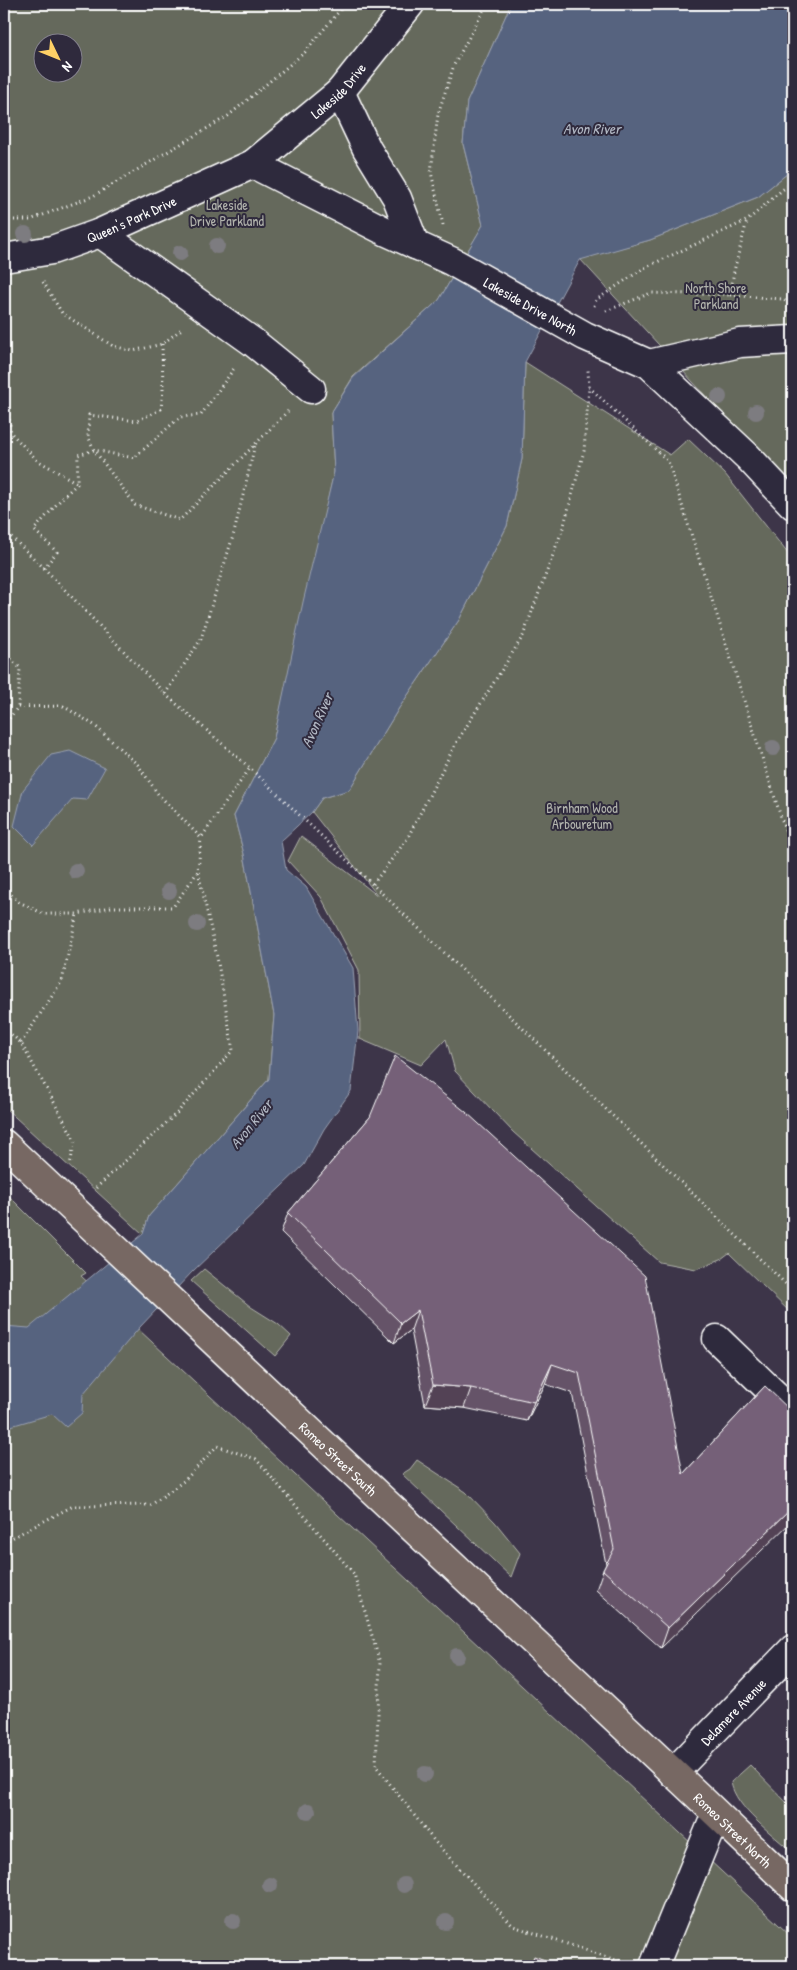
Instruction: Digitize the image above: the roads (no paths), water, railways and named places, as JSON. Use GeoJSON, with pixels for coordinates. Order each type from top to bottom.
{"type":"FeatureCollection","features":[{"type":"Feature","properties":{"kind":"main road","name":"Romeo Street South"},"geometry":{"type":"LineString","coordinates":[[4,1144],[673,1773]]}},
{"type":"Feature","properties":{"kind":"main road","name":"Romeo Street North"},"geometry":{"type":"LineString","coordinates":[[673,1773],[793,1887]]}},
{"type":"Feature","properties":{"kind":"street","name":"Lakeside Drive"},"geometry":{"type":"LineString","coordinates":[[253,164],[340,92],[410,4]]}},
{"type":"Feature","properties":{"kind":"street"},"geometry":{"type":"LineString","coordinates":[[340,92],[366,146],[397,198],[415,245]]}},
{"type":"Feature","properties":{"kind":"street","name":"Queen's Park Drive"},"geometry":{"type":"LineString","coordinates":[[15,256],[52,250],[100,233],[253,164]]}},
{"type":"Feature","properties":{"kind":"street","name":"Lakeside Drive North"},"geometry":{"type":"LineString","coordinates":[[253,164],[451,261],[585,336],[649,364],[748,456],[793,505]]}},
{"type":"Feature","properties":{"kind":"street"},"geometry":{"type":"LineString","coordinates":[[100,233],[253,342],[311,389]]}},
{"type":"Feature","properties":{"kind":"street"},"geometry":{"type":"LineString","coordinates":[[649,364],[740,343],[793,340]]}},
{"type":"Feature","properties":{"kind":"street"},"geometry":{"type":"LineString","coordinates":[[717,1339],[793,1412]]}},
{"type":"Feature","properties":{"kind":"street","name":"Delamere Avenue"},"geometry":{"type":"LineString","coordinates":[[673,1773],[793,1649]]}},
{"type":"Feature","properties":{"kind":"street"},"geometry":{"type":"LineString","coordinates":[[654,1966],[716,1814]]}},
{"type":"Feature","properties":{"kind":"water","name":"Avon River"},"geometry":{"type":"Polygon","coordinates":[[[511,4],[793,4],[793,169],[758,197],[650,240],[580,260],[525,362],[522,459],[507,526],[459,620],[399,708],[349,790],[322,798],[312,812],[281,841],[286,870],[306,887],[353,968],[358,1031],[351,1091],[324,1129],[304,1165],[193,1271],[140,1327],[83,1394],[82,1413],[66,1427],[52,1414],[4,1428],[4,1326],[29,1328],[143,1234],[149,1216],[269,1079],[274,1015],[244,854],[234,816],[274,738],[303,602],[334,472],[331,413],[353,378],[439,300],[483,225],[463,144],[467,102],[511,4]]]}},
{"type":"Feature","properties":{"kind":"water"},"geometry":{"type":"Polygon","coordinates":[[[70,751],[105,768],[87,800],[73,799],[33,845],[14,826],[23,790],[51,755],[70,751]]]}},
{"type":"Feature","properties":{"kind":"park label","name":"Lakeside Drive Parkland"},"geometry":{"type":"Point","coordinates":[227,212]}},
{"type":"Feature","properties":{"kind":"park label","name":"North Shore Parkland"},"geometry":{"type":"Point","coordinates":[716,296]}},
{"type":"Feature","properties":{"kind":"park label","name":"Birnham Wood Arbouretum"},"geometry":{"type":"Point","coordinates":[582,816]}}]}
